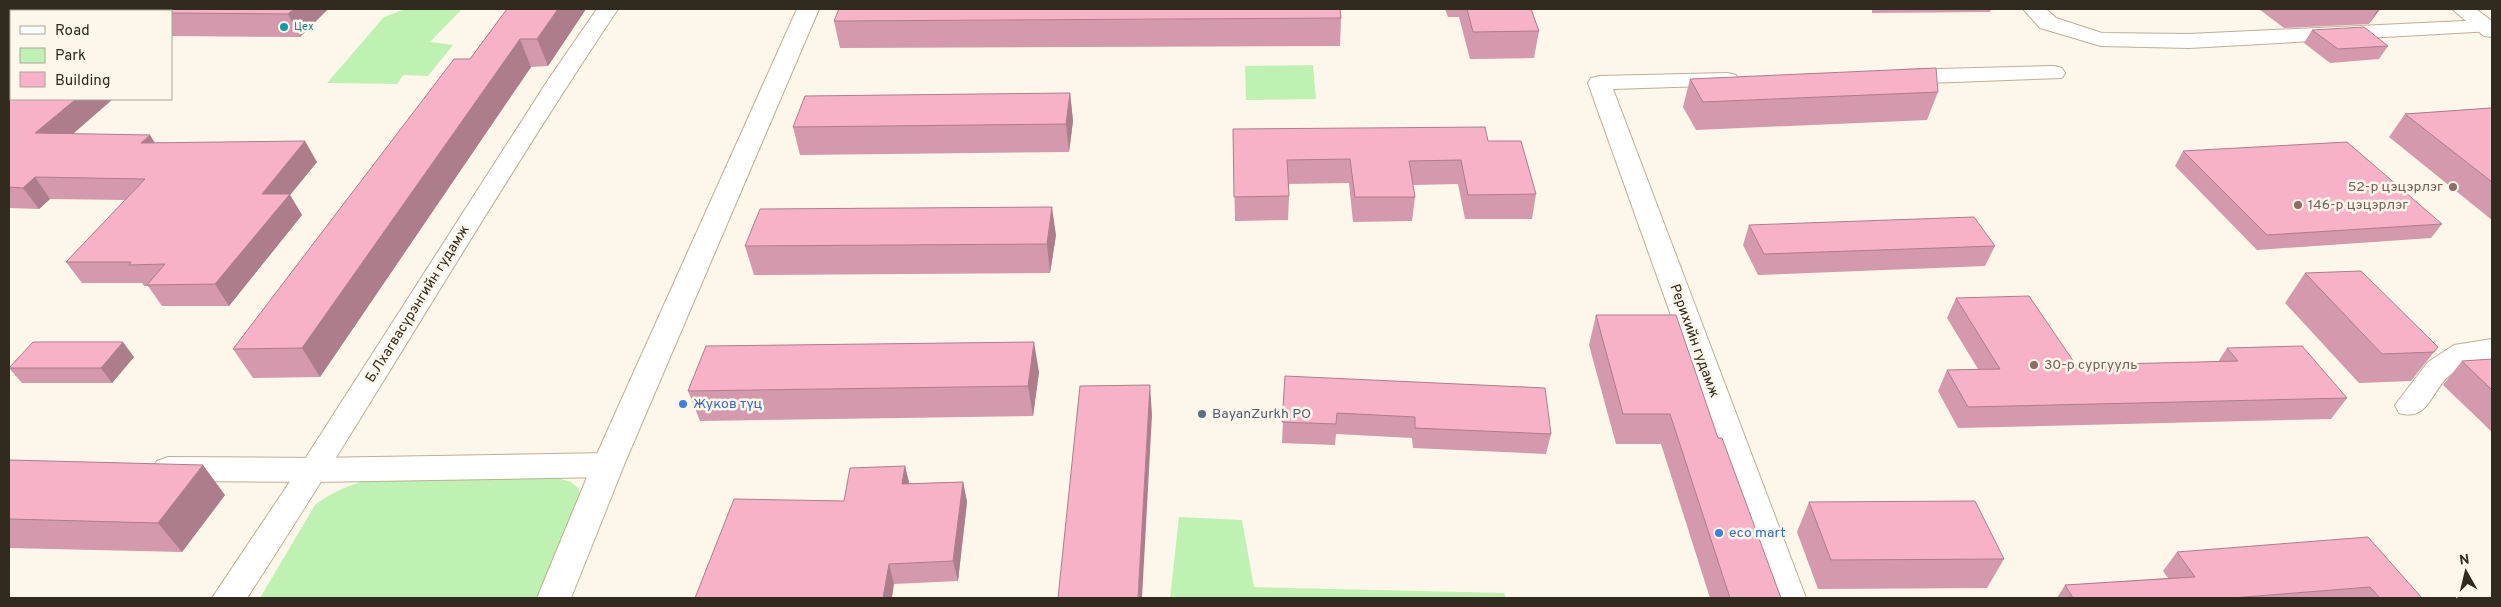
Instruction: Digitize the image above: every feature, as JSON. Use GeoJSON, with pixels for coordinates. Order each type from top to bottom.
{"type":"FeatureCollection","features":[{"type":"Feature","properties":{"kind":"street","name":"Б.Лхагвасүрэнгийн гудамж"},"geometry":{"type":"LineString","coordinates":[[228,598],[314,470],[561,77],[607,9]]}},
{"type":"Feature","properties":{"kind":"street"},"geometry":{"type":"LineString","coordinates":[[554,598],[608,465],[808,9]]}},
{"type":"Feature","properties":{"kind":"street"},"geometry":{"type":"LineString","coordinates":[[2034,9],[2048,23],[2101,39],[2189,41],[2489,29]]}},
{"type":"Feature","properties":{"kind":"street"},"geometry":{"type":"LineString","coordinates":[[2463,9],[2489,29]]}},
{"type":"Feature","properties":{"kind":"street"},"geometry":{"type":"LineString","coordinates":[[1876,77],[2054,73]]}},
{"type":"Feature","properties":{"kind":"street","name":"Рерихийн гудамж"},"geometry":{"type":"LineString","coordinates":[[1748,80],[1599,83],[1789,598]]}},
{"type":"Feature","properties":{"kind":"street"},"geometry":{"type":"LineString","coordinates":[[2410,405],[2438,369],[2464,352],[2492,349]]}},
{"type":"Feature","properties":{"kind":"street"},"geometry":{"type":"LineString","coordinates":[[137,469],[314,470],[608,465]]}},
{"type":"Feature","properties":{"kind":"green space"},"geometry":{"type":"Polygon","coordinates":[[[405,9],[462,9],[430,42],[453,45],[428,76],[403,75],[397,84],[327,83],[384,17],[405,9]]]}},
{"type":"Feature","properties":{"kind":"green space"},"geometry":{"type":"Polygon","coordinates":[[[1313,65],[1316,99],[1246,100],[1245,66],[1313,65]]]}},
{"type":"Feature","properties":{"kind":"green space"},"geometry":{"type":"Polygon","coordinates":[[[557,478],[571,482],[579,489],[580,499],[537,598],[260,598],[315,505],[346,487],[368,480],[557,478]]]}},
{"type":"Feature","properties":{"kind":"green space"},"geometry":{"type":"Polygon","coordinates":[[[1179,517],[1242,520],[1254,587],[1504,593],[1506,598],[1170,598],[1179,517]]]}},
{"type":"Feature","properties":{"kind":"building"},"geometry":{"type":"Polygon","coordinates":[[[294,9],[288,14],[172,13],[172,10],[42,10],[294,9]]]}},
{"type":"Feature","properties":{"kind":"building"},"geometry":{"type":"Polygon","coordinates":[[[507,9],[558,9],[537,39],[520,39],[302,348],[233,349],[454,59],[470,59],[507,9]]]}},
{"type":"Feature","properties":{"kind":"building"},"geometry":{"type":"Polygon","coordinates":[[[839,9],[1340,9],[1341,18],[834,21],[839,9]]]}},
{"type":"Feature","properties":{"kind":"building"},"geometry":{"type":"Polygon","coordinates":[[[1467,9],[1531,9],[1539,31],[1473,32],[1467,9]]]}},
{"type":"Feature","properties":{"kind":"building"},"geometry":{"type":"Polygon","coordinates":[[[2364,27],[2388,46],[2338,49],[2312,30],[2364,27]]]}},
{"type":"Feature","properties":{"kind":"building"},"geometry":{"type":"Polygon","coordinates":[[[1936,68],[1938,92],[1703,102],[1690,79],[1936,68]]]}},
{"type":"Feature","properties":{"kind":"building"},"geometry":{"type":"Polygon","coordinates":[[[1070,93],[1066,124],[793,127],[805,96],[1070,93]]]}},
{"type":"Feature","properties":{"kind":"building"},"geometry":{"type":"Polygon","coordinates":[[[9,100],[75,100],[35,133],[150,135],[141,143],[305,141],[262,194],[290,194],[215,284],[147,285],[165,264],[129,265],[131,262],[66,262],[145,179],[35,177],[23,188],[9,187],[9,100]]]}},
{"type":"Feature","properties":{"kind":"building"},"geometry":{"type":"Polygon","coordinates":[[[2492,108],[2492,182],[2405,114],[2492,108]]]}},
{"type":"Feature","properties":{"kind":"building"},"geometry":{"type":"Polygon","coordinates":[[[1485,127],[1488,141],[1521,141],[1536,194],[1468,195],[1461,160],[1409,161],[1415,197],[1355,197],[1350,159],[1287,160],[1289,196],[1234,197],[1233,129],[1485,127]]]}},
{"type":"Feature","properties":{"kind":"building"},"geometry":{"type":"Polygon","coordinates":[[[2347,142],[2442,224],[2267,235],[2183,151],[2347,142]]]}},
{"type":"Feature","properties":{"kind":"building"},"geometry":{"type":"Polygon","coordinates":[[[1052,207],[1047,244],[745,246],[760,209],[1052,207]]]}},
{"type":"Feature","properties":{"kind":"building"},"geometry":{"type":"Polygon","coordinates":[[[1974,217],[1995,246],[1764,254],[1749,225],[1974,217]]]}},
{"type":"Feature","properties":{"kind":"building"},"geometry":{"type":"Polygon","coordinates":[[[2361,271],[2438,347],[2434,352],[2382,354],[2305,273],[2361,271]]]}},
{"type":"Feature","properties":{"kind":"building"},"geometry":{"type":"Polygon","coordinates":[[[2029,296],[2076,365],[2238,361],[2227,348],[2302,346],[2347,398],[1968,407],[1947,370],[2000,369],[1956,298],[2029,296]]]}},
{"type":"Feature","properties":{"kind":"building"},"geometry":{"type":"Polygon","coordinates":[[[1596,315],[1676,315],[1718,438],[1722,438],[1781,598],[1730,598],[1670,414],[1623,414],[1596,315]]]}},
{"type":"Feature","properties":{"kind":"building"},"geometry":{"type":"Polygon","coordinates":[[[33,342],[123,342],[101,368],[9,368],[33,342]]]}},
{"type":"Feature","properties":{"kind":"building"},"geometry":{"type":"Polygon","coordinates":[[[1034,342],[1028,386],[688,391],[706,346],[1034,342]]]}},
{"type":"Feature","properties":{"kind":"building"},"geometry":{"type":"Polygon","coordinates":[[[2492,359],[2492,390],[2462,361],[2492,359]]]}},
{"type":"Feature","properties":{"kind":"building"},"geometry":{"type":"Polygon","coordinates":[[[1285,376],[1545,388],[1551,434],[1415,428],[1415,417],[1337,413],[1336,424],[1282,422],[1285,376]]]}},
{"type":"Feature","properties":{"kind":"building"},"geometry":{"type":"Polygon","coordinates":[[[1150,385],[1138,598],[1058,598],[1080,386],[1150,385]]]}},
{"type":"Feature","properties":{"kind":"building"},"geometry":{"type":"Polygon","coordinates":[[[9,460],[203,465],[158,523],[9,519],[9,460]]]}},
{"type":"Feature","properties":{"kind":"building"},"geometry":{"type":"Polygon","coordinates":[[[905,466],[902,484],[963,482],[953,561],[889,564],[883,598],[695,598],[734,499],[844,501],[850,468],[905,466]]]}},
{"type":"Feature","properties":{"kind":"building"},"geometry":{"type":"Polygon","coordinates":[[[1975,501],[2004,559],[1831,560],[1809,502],[1975,501]]]}},
{"type":"Feature","properties":{"kind":"building"},"geometry":{"type":"Polygon","coordinates":[[[2368,537],[2422,598],[2380,598],[2370,587],[2232,598],[2073,598],[2065,585],[2195,577],[2177,552],[2368,537]]]}},
{"type":"Feature","properties":{"kind":"place","name":"Цех"},"geometry":{"type":"Point","coordinates":[284,27]}},
{"type":"Feature","properties":{"kind":"place","name":"52-р цэцэрлэг"},"geometry":{"type":"Point","coordinates":[2453,187]}},
{"type":"Feature","properties":{"kind":"place","name":"146-р цэцэрлэг"},"geometry":{"type":"Point","coordinates":[2298,205]}},
{"type":"Feature","properties":{"kind":"place","name":"30-р сургууль"},"geometry":{"type":"Point","coordinates":[2034,365]}},
{"type":"Feature","properties":{"kind":"place","name":"Жуков түц"},"geometry":{"type":"Point","coordinates":[683,404]}},
{"type":"Feature","properties":{"kind":"place","name":"BayanZurkh PO"},"geometry":{"type":"Point","coordinates":[1202,414]}},
{"type":"Feature","properties":{"kind":"place","name":"eco mart"},"geometry":{"type":"Point","coordinates":[1719,533]}}]}
